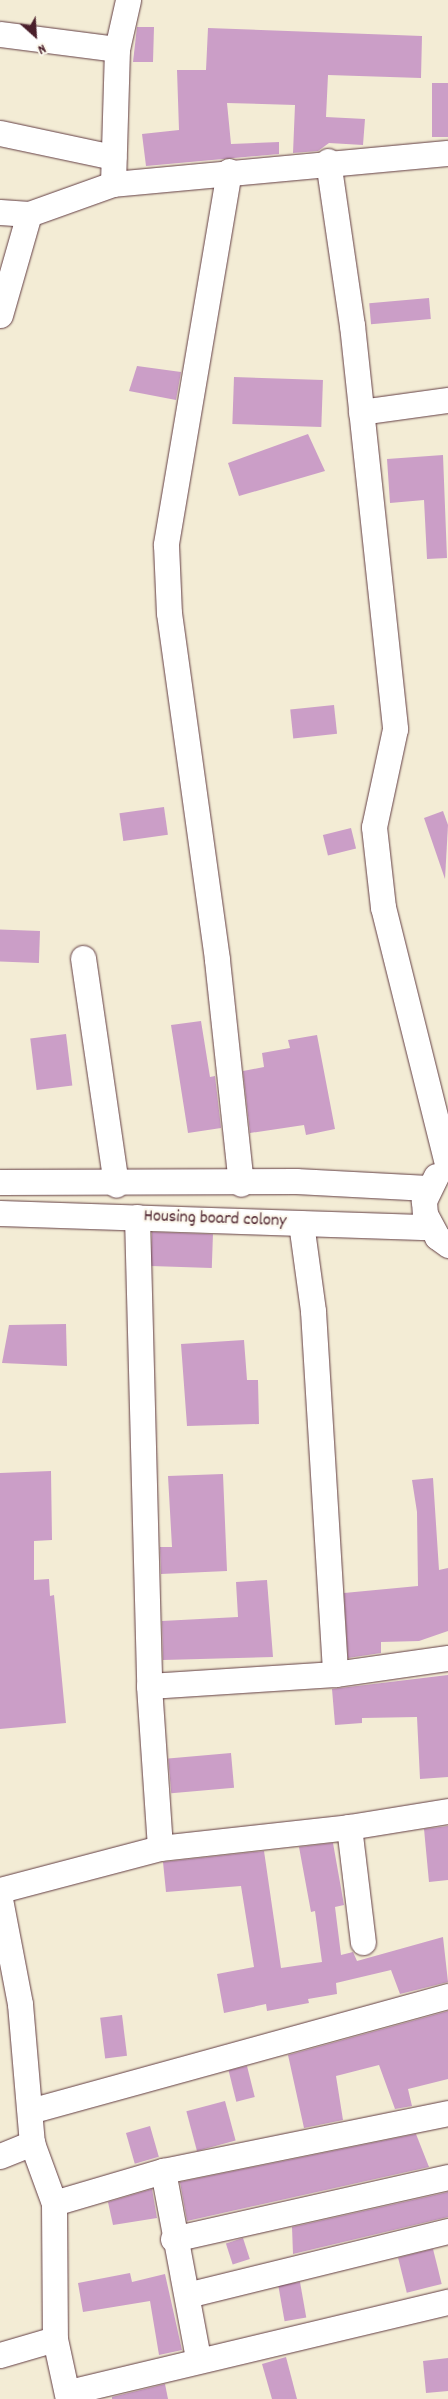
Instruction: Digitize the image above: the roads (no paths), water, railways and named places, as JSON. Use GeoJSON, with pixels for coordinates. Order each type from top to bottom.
{"type":"FeatureCollection","features":[{"type":"Feature","properties":{"kind":"street"},"geometry":{"type":"LineString","coordinates":[[113,184],[117,49],[128,0]]}},
{"type":"Feature","properties":{"kind":"street"},"geometry":{"type":"LineString","coordinates":[[0,34],[117,49]]}},
{"type":"Feature","properties":{"kind":"street"},"geometry":{"type":"LineString","coordinates":[[0,133],[113,157]]}},
{"type":"Feature","properties":{"kind":"street"},"geometry":{"type":"LineString","coordinates":[[0,212],[29,214],[113,184],[328,161],[448,154]]}},
{"type":"Feature","properties":{"kind":"street"},"geometry":{"type":"LineString","coordinates":[[328,161],[361,412],[395,729],[374,827],[383,907],[448,1167],[428,1188],[424,1201],[429,1227],[448,1245]]}},
{"type":"Feature","properties":{"kind":"street"},"geometry":{"type":"LineString","coordinates":[[229,171],[166,545],[169,613],[217,960],[240,1184]]}},
{"type":"Feature","properties":{"kind":"street"},"geometry":{"type":"LineString","coordinates":[[0,315],[29,214]]}},
{"type":"Feature","properties":{"kind":"street"},"geometry":{"type":"LineString","coordinates":[[361,412],[448,400]]}},
{"type":"Feature","properties":{"kind":"street"},"geometry":{"type":"LineString","coordinates":[[83,958],[116,1185]]}},
{"type":"Feature","properties":{"kind":"street","name":"Housing board colony"},"geometry":{"type":"LineString","coordinates":[[0,1182],[116,1185],[240,1184],[296,1181],[428,1188]]}},
{"type":"Feature","properties":{"kind":"street","name":"Housing board colony"},"geometry":{"type":"LineString","coordinates":[[0,1213],[429,1227]]}},
{"type":"Feature","properties":{"kind":"street"},"geometry":{"type":"LineString","coordinates":[[137,1217],[149,1686],[160,1848]]}},
{"type":"Feature","properties":{"kind":"street"},"geometry":{"type":"LineString","coordinates":[[301,1223],[314,1311],[335,1674]]}},
{"type":"Feature","properties":{"kind":"street"},"geometry":{"type":"LineString","coordinates":[[149,1686],[335,1674],[448,1658]]}},
{"type":"Feature","properties":{"kind":"street"},"geometry":{"type":"LineString","coordinates":[[0,1890],[160,1848],[349,1827],[448,1811]]}},
{"type":"Feature","properties":{"kind":"street"},"geometry":{"type":"LineString","coordinates":[[349,1827],[364,1942]]}},
{"type":"Feature","properties":{"kind":"street"},"geometry":{"type":"LineString","coordinates":[[0,1899],[20,2004],[32,2143],[54,2203],[55,2339],[69,2395],[198,2358],[448,2302]]}},
{"type":"Feature","properties":{"kind":"street"},"geometry":{"type":"LineString","coordinates":[[30,2111],[448,1996]]}},
{"type":"Feature","properties":{"kind":"street"},"geometry":{"type":"LineString","coordinates":[[54,2203],[162,2171],[448,2113]]}},
{"type":"Feature","properties":{"kind":"street"},"geometry":{"type":"LineString","coordinates":[[0,2156],[32,2143]]}},
{"type":"Feature","properties":{"kind":"street"},"geometry":{"type":"LineString","coordinates":[[162,2171],[198,2358]]}},
{"type":"Feature","properties":{"kind":"street"},"geometry":{"type":"LineString","coordinates":[[174,2239],[448,2177]]}},
{"type":"Feature","properties":{"kind":"street"},"geometry":{"type":"LineString","coordinates":[[187,2295],[448,2231]]}},
{"type":"Feature","properties":{"kind":"street"},"geometry":{"type":"LineString","coordinates":[[0,2355],[55,2339]]}}]}
